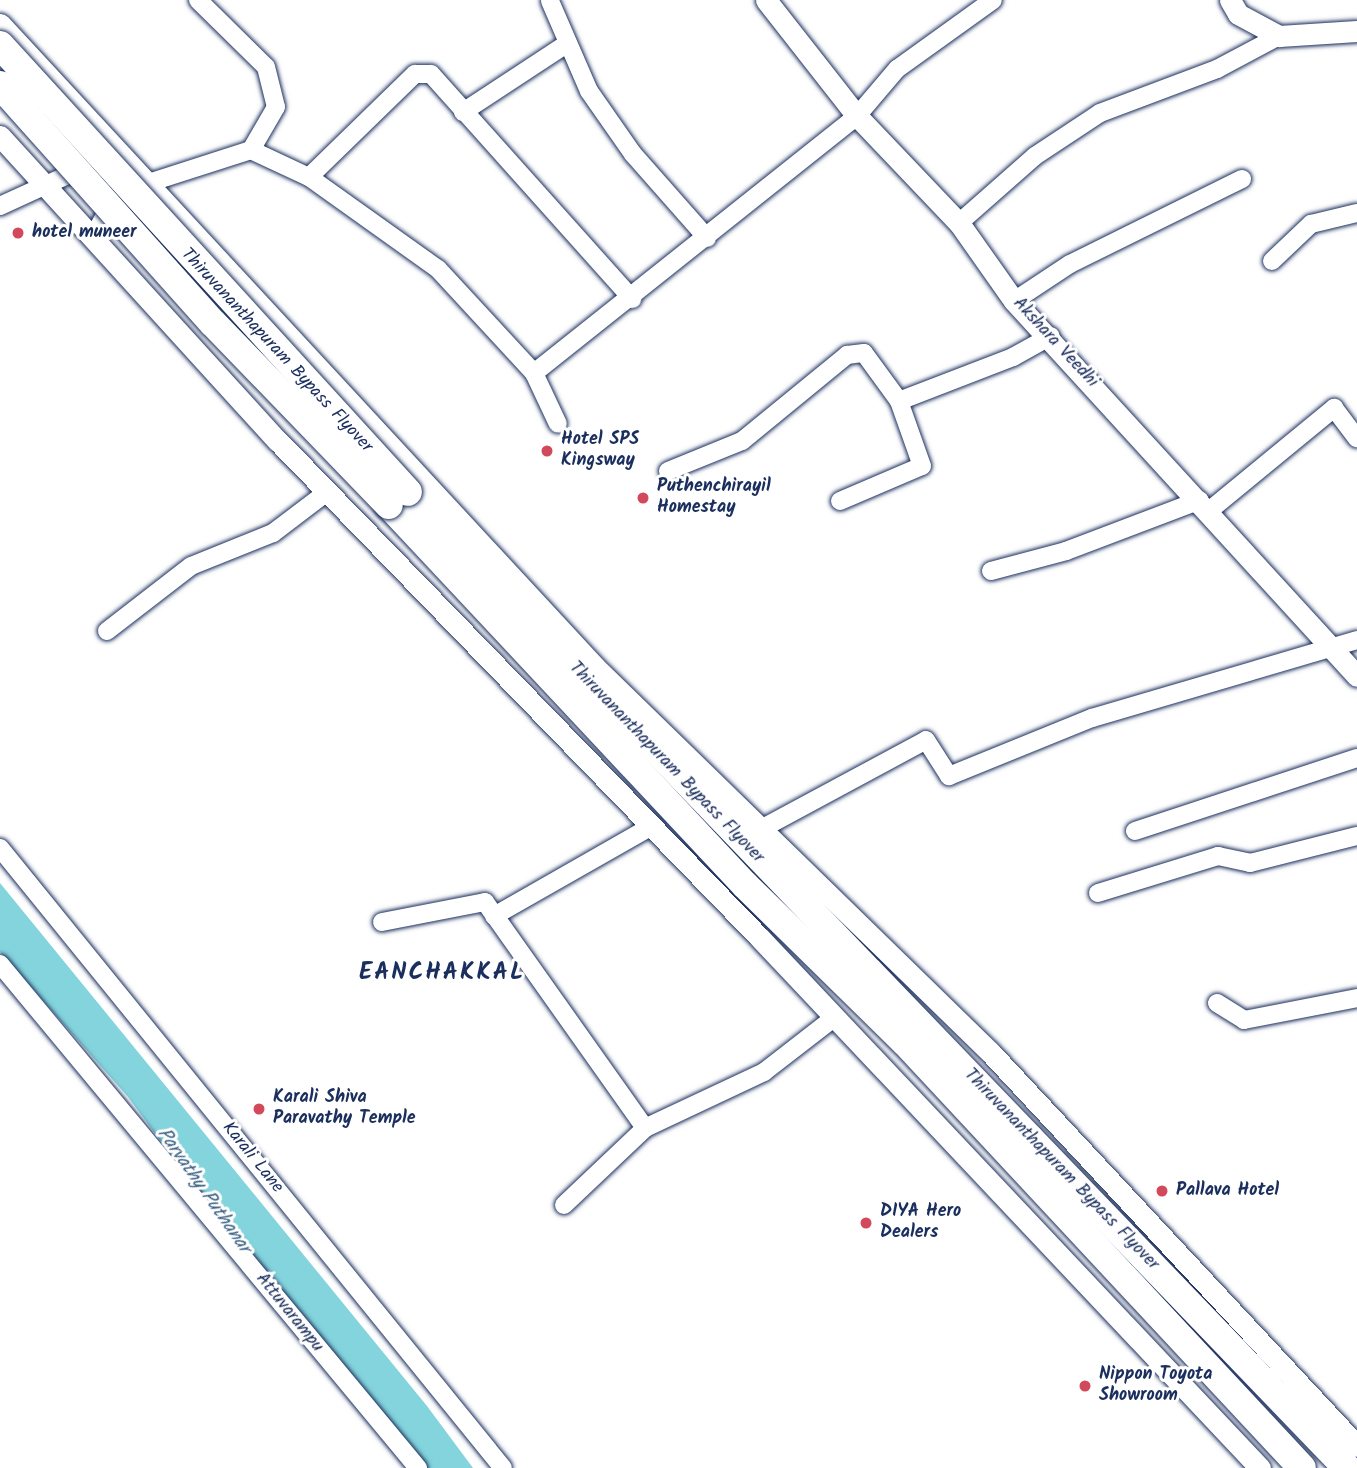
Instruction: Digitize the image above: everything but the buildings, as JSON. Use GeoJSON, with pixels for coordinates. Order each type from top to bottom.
{"type":"FeatureCollection","features":[{"type":"Feature","properties":{"kind":"highway","name":"Thiruvananthapuram Bypass Flyover"},"geometry":{"type":"LineString","coordinates":[[0,45],[399,499],[745,884],[905,1042],[1302,1468]]}},
{"type":"Feature","properties":{"kind":"highway","name":"Thiruvananthapuram Bypass Flyover"},"geometry":{"type":"LineString","coordinates":[[0,85],[213,323],[399,499],[1347,1468]]}},
{"type":"Feature","properties":{"kind":"street"},"geometry":{"type":"LineString","coordinates":[[94,236],[104,207],[132,186],[148,186],[251,150],[276,107],[266,67],[198,0]]}},
{"type":"Feature","properties":{"kind":"street","name":"Akshara Veedhi"},"geometry":{"type":"LineString","coordinates":[[766,0],[857,116],[958,223],[1014,301],[1051,336],[1357,676]]}},
{"type":"Feature","properties":{"kind":"street"},"geometry":{"type":"LineString","coordinates":[[534,373],[632,299],[857,116],[897,69],[993,0]]}},
{"type":"Feature","properties":{"kind":"street"},"geometry":{"type":"LineString","coordinates":[[1230,0],[1238,14],[1279,36]]}},
{"type":"Feature","properties":{"kind":"street"},"geometry":{"type":"LineString","coordinates":[[550,1],[565,45],[633,154],[708,237]]}},
{"type":"Feature","properties":{"kind":"street"},"geometry":{"type":"LineString","coordinates":[[0,24],[595,667],[991,1053],[1357,1446]]}},
{"type":"Feature","properties":{"kind":"street"},"geometry":{"type":"LineString","coordinates":[[958,223],[1035,156],[1100,113],[1217,69],[1279,36],[1357,31]]}},
{"type":"Feature","properties":{"kind":"street"},"geometry":{"type":"LineString","coordinates":[[463,112],[565,45]]}},
{"type":"Feature","properties":{"kind":"street"},"geometry":{"type":"LineString","coordinates":[[309,177],[415,74],[436,78],[463,112],[632,299]]}},
{"type":"Feature","properties":{"kind":"street"},"geometry":{"type":"LineString","coordinates":[[0,206],[43,182],[84,167],[93,156],[93,126]]}},
{"type":"Feature","properties":{"kind":"street"},"geometry":{"type":"LineString","coordinates":[[0,136],[327,492],[835,1017],[1260,1468]]}},
{"type":"Feature","properties":{"kind":"street"},"geometry":{"type":"LineString","coordinates":[[251,150],[309,177],[438,269],[534,373],[558,424]]}},
{"type":"Feature","properties":{"kind":"street"},"geometry":{"type":"LineString","coordinates":[[1014,301],[1070,264],[1242,179]]}},
{"type":"Feature","properties":{"kind":"street"},"geometry":{"type":"LineString","coordinates":[[1272,261],[1311,224],[1357,213]]}},
{"type":"Feature","properties":{"kind":"street"},"geometry":{"type":"LineString","coordinates":[[899,401],[1013,358],[1051,336]]}},
{"type":"Feature","properties":{"kind":"street"},"geometry":{"type":"LineString","coordinates":[[668,471],[742,441],[847,355],[863,353],[899,401],[922,466],[901,480],[840,501]]}},
{"type":"Feature","properties":{"kind":"street"},"geometry":{"type":"LineString","coordinates":[[991,571],[1066,551],[1205,505],[1334,408],[1357,438]]}},
{"type":"Feature","properties":{"kind":"street"},"geometry":{"type":"LineString","coordinates":[[107,631],[191,566],[272,533],[327,492]]}},
{"type":"Feature","properties":{"kind":"street"},"geometry":{"type":"LineString","coordinates":[[761,829],[926,740],[949,776],[1093,718],[1332,650],[1357,640]]}},
{"type":"Feature","properties":{"kind":"street"},"geometry":{"type":"LineString","coordinates":[[1135,831],[1357,758]]}},
{"type":"Feature","properties":{"kind":"street"},"geometry":{"type":"LineString","coordinates":[[494,916],[650,827]]}},
{"type":"Feature","properties":{"kind":"street"},"geometry":{"type":"LineString","coordinates":[[1098,893],[1218,856],[1250,863],[1357,836]]}},
{"type":"Feature","properties":{"kind":"street","name":"Karali Lane"},"geometry":{"type":"LineString","coordinates":[[0,849],[503,1468]]}},
{"type":"Feature","properties":{"kind":"street"},"geometry":{"type":"LineString","coordinates":[[382,922],[485,902],[645,1128]]}},
{"type":"Feature","properties":{"kind":"street","name":"Attuvarampu"},"geometry":{"type":"LineString","coordinates":[[0,964],[418,1468]]}},
{"type":"Feature","properties":{"kind":"street"},"geometry":{"type":"LineString","coordinates":[[1217,1003],[1244,1020],[1357,998]]}},
{"type":"Feature","properties":{"kind":"street"},"geometry":{"type":"LineString","coordinates":[[564,1205],[645,1128],[764,1072],[835,1017]]}},
{"type":"Feature","properties":{"kind":"water","name":"Parvathy Puthanar"},"geometry":{"type":"Polygon","coordinates":[[[0,883],[427,1406],[473,1468],[414,1468],[316,1350],[128,1097],[0,952],[0,883]]]}},
{"type":"Feature","properties":{"kind":"place","name":"hotel muneer"},"geometry":{"type":"Point","coordinates":[18,233]}},
{"type":"Feature","properties":{"kind":"place","name":"Hotel SPS Kingsway"},"geometry":{"type":"Point","coordinates":[547,451]}},
{"type":"Feature","properties":{"kind":"place","name":"Puthenchirayil Homestay"},"geometry":{"type":"Point","coordinates":[643,498]}},
{"type":"Feature","properties":{"kind":"place","name":"Karali Shiva Paravathy Temple"},"geometry":{"type":"Point","coordinates":[259,1109]}},
{"type":"Feature","properties":{"kind":"place","name":"Pallava Hotel"},"geometry":{"type":"Point","coordinates":[1162,1191]}},
{"type":"Feature","properties":{"kind":"place","name":"DIYA Hero Dealers"},"geometry":{"type":"Point","coordinates":[866,1223]}},
{"type":"Feature","properties":{"kind":"place","name":"Nippon Toyota Showroom"},"geometry":{"type":"Point","coordinates":[1085,1386]}},
{"type":"Feature","properties":{"kind":"district","name":"EANCHAKKAL"},"geometry":{"type":"Point","coordinates":[442,973]}}]}
